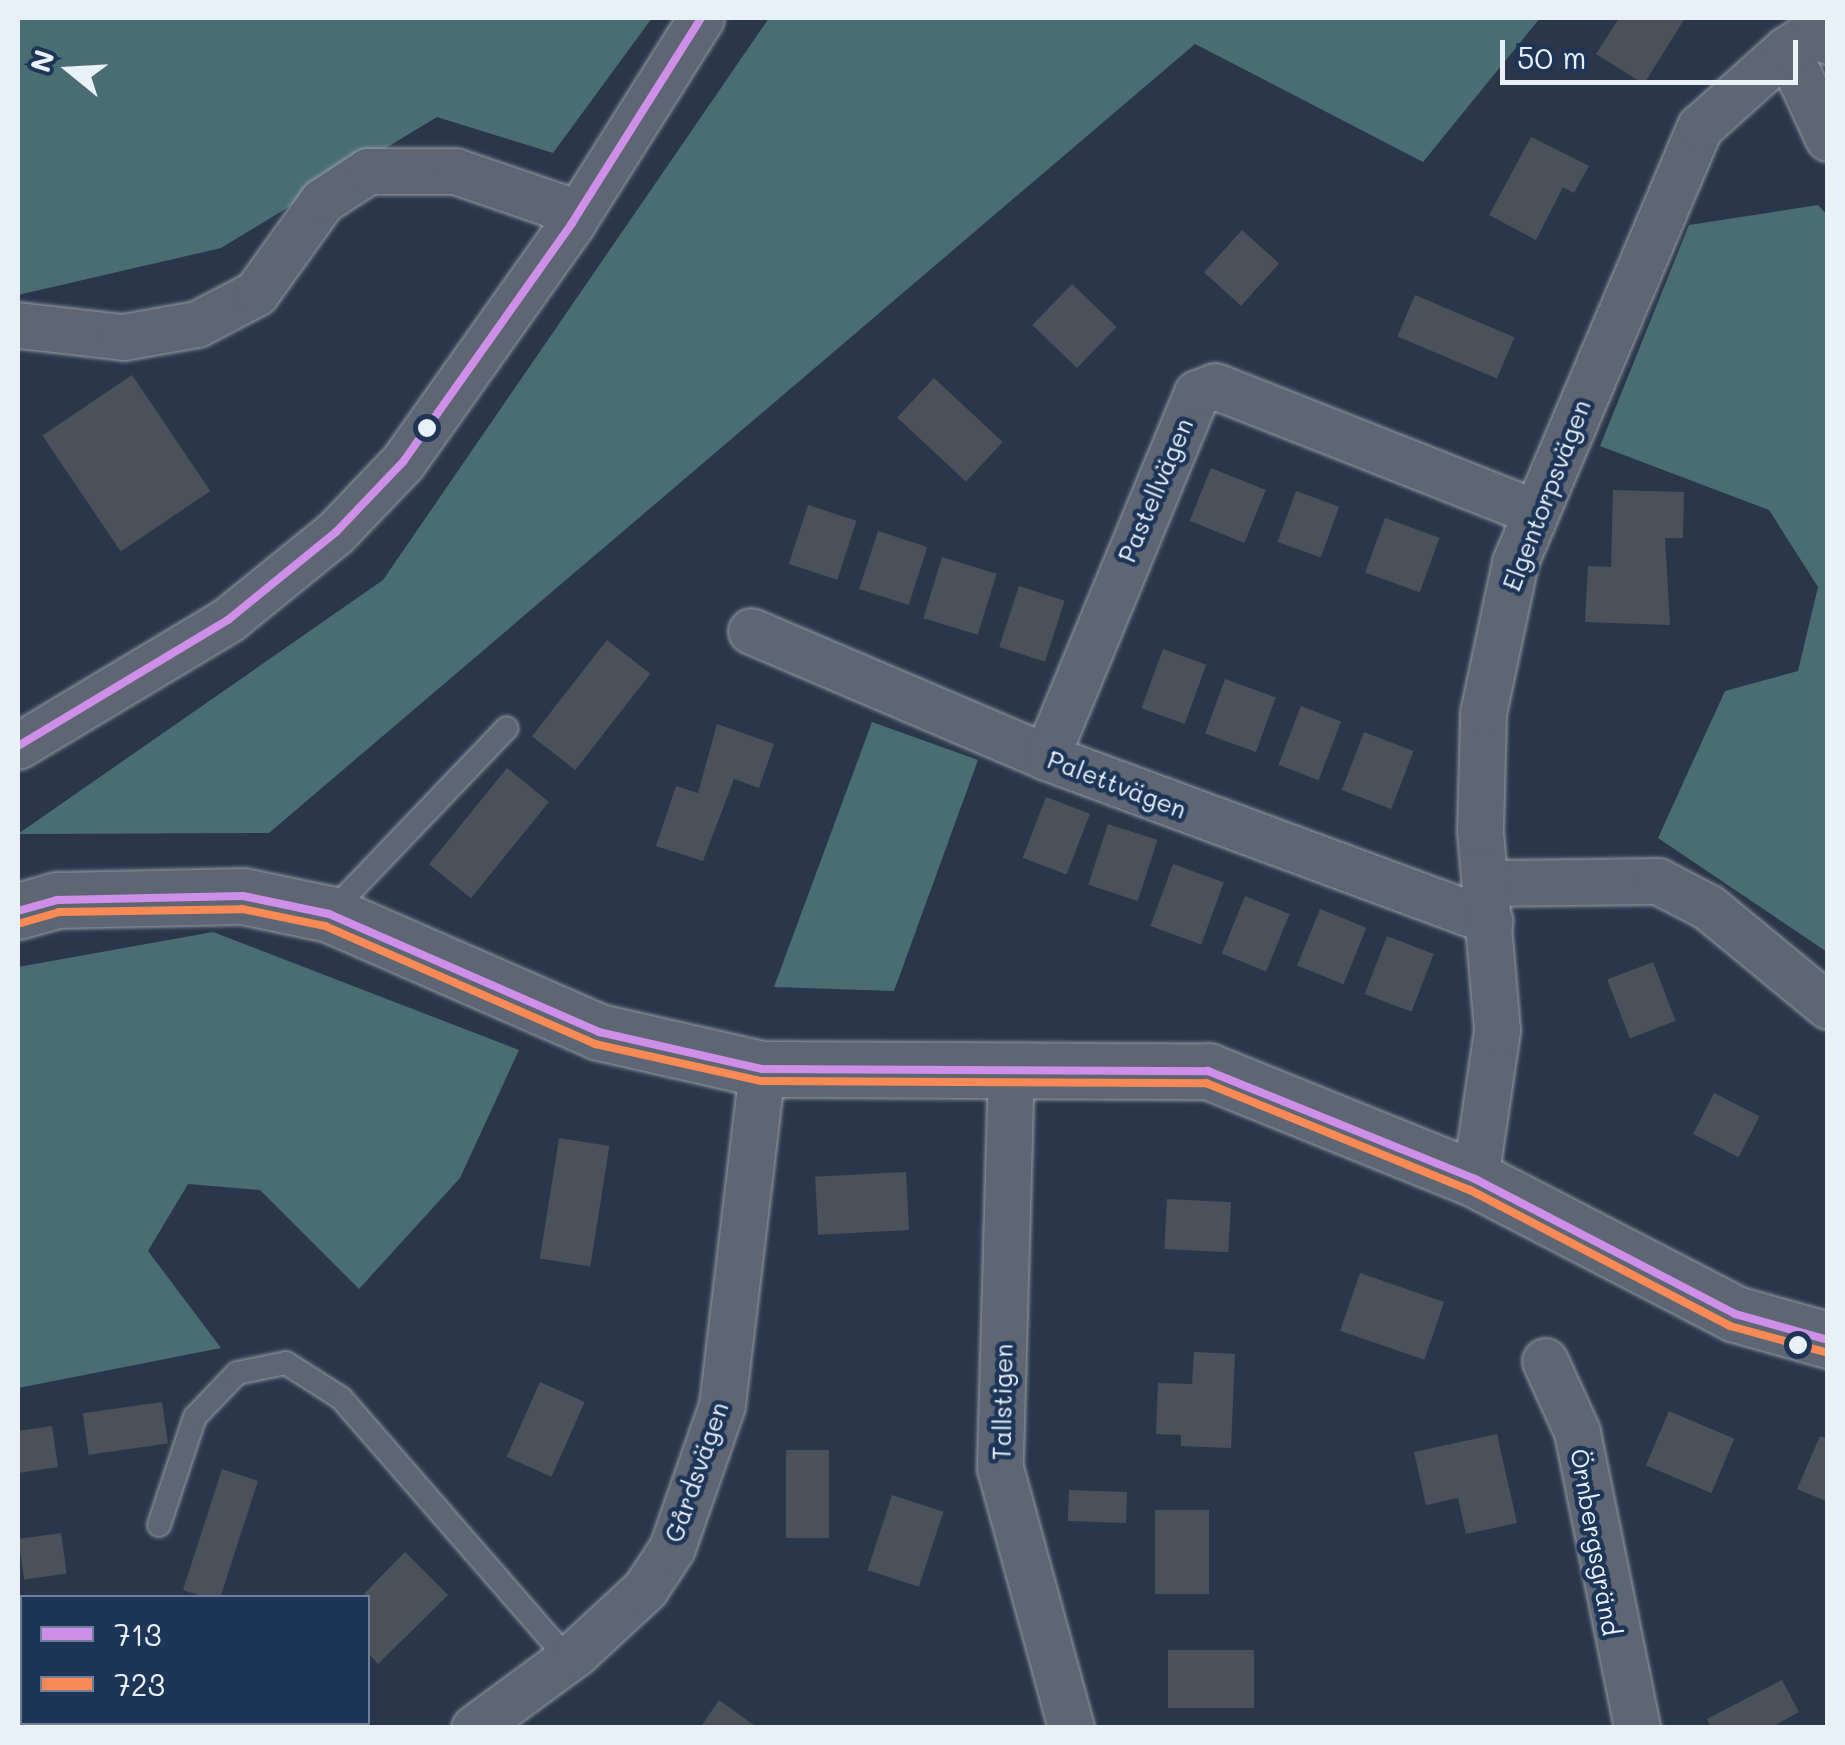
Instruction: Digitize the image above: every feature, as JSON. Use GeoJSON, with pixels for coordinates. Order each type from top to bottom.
{"type":"FeatureCollection","features":[{"type":"Feature","properties":{"kind":"street"},"geometry":{"type":"LineString","coordinates":[[18,746],[229,619],[336,532],[403,462],[576,212],[701,18]]}},
{"type":"Feature","properties":{"kind":"street","name":"Elgentorpsvägen"},"geometry":{"type":"LineString","coordinates":[[1475,1178],[1497,1030],[1484,713],[1534,512],[1700,127],[1808,45],[1828,138]]}},
{"type":"Feature","properties":{"kind":"street"},"geometry":{"type":"LineString","coordinates":[[18,324],[123,338],[197,324],[256,293],[322,201],[368,171],[454,170],[576,212]]}},
{"type":"Feature","properties":{"kind":"street","name":"Pastellvägen"},"geometry":{"type":"LineString","coordinates":[[1046,757],[1197,393],[1214,386],[1534,512]]}},
{"type":"Feature","properties":{"kind":"street","name":"Palettvägen"},"geometry":{"type":"LineString","coordinates":[[751,631],[1046,757],[1489,902]]}},
{"type":"Feature","properties":{"kind":"street"},"geometry":{"type":"LineString","coordinates":[[1489,902],[1658,880],[1708,906],[1828,1006]]}},
{"type":"Feature","properties":{"kind":"street"},"geometry":{"type":"LineString","coordinates":[[18,911],[57,900],[243,896],[328,914],[599,1032],[762,1069],[1011,1066],[1208,1071],[1475,1178],[1735,1314],[1828,1340]]}},
{"type":"Feature","properties":{"kind":"street","name":"Tallstigen"},"geometry":{"type":"LineString","coordinates":[[1011,1066],[1000,1468],[1071,1728]]}},
{"type":"Feature","properties":{"kind":"street","name":"Gårdsvägen"},"geometry":{"type":"LineString","coordinates":[[474,1728],[568,1659],[645,1590],[672,1548],[722,1404],[762,1069]]}},
{"type":"Feature","properties":{"kind":"street","name":"Örnbergsgränd"},"geometry":{"type":"LineString","coordinates":[[1545,1361],[1576,1432],[1637,1728]]}},
{"type":"Feature","properties":{"kind":"lane"},"geometry":{"type":"LineString","coordinates":[[328,914],[507,728]]}},
{"type":"Feature","properties":{"kind":"lane"},"geometry":{"type":"LineString","coordinates":[[159,1524],[195,1417],[236,1372],[286,1363],[341,1398],[568,1659]]}},
{"type":"Feature","properties":{"kind":"green space"},"geometry":{"type":"Polygon","coordinates":[[[18,18],[652,18],[553,153],[437,117],[221,248],[18,295],[18,18]]]}},
{"type":"Feature","properties":{"kind":"green space"},"geometry":{"type":"Polygon","coordinates":[[[769,18],[1540,18],[1423,162],[1195,44],[269,833],[18,834],[383,580],[769,18]]]}},
{"type":"Feature","properties":{"kind":"green space"},"geometry":{"type":"Polygon","coordinates":[[[1818,205],[1828,216],[1827,952],[1658,838],[1725,691],[1798,671],[1818,587],[1769,510],[1600,446],[1689,225],[1818,205]]]}},
{"type":"Feature","properties":{"kind":"green space"},"geometry":{"type":"Polygon","coordinates":[[[872,722],[978,760],[894,991],[774,987],[872,722]]]}},
{"type":"Feature","properties":{"kind":"green space"},"geometry":{"type":"Polygon","coordinates":[[[213,932],[519,1050],[460,1178],[359,1289],[260,1190],[188,1184],[148,1251],[221,1348],[18,1388],[18,967],[213,932]]]}},
{"type":"Feature","properties":{"kind":"building"},"geometry":{"type":"Polygon","coordinates":[[[1619,18],[1685,18],[1644,84],[1596,54],[1619,18]]]}},
{"type":"Feature","properties":{"kind":"building"},"geometry":{"type":"Polygon","coordinates":[[[1531,137],[1589,166],[1574,193],[1563,187],[1536,240],[1489,215],[1531,137]]]}},
{"type":"Feature","properties":{"kind":"building"},"geometry":{"type":"Polygon","coordinates":[[[1242,230],[1279,263],[1241,306],[1204,272],[1242,230]]]}},
{"type":"Feature","properties":{"kind":"building"},"geometry":{"type":"Polygon","coordinates":[[[1072,284],[1117,327],[1077,368],[1032,325],[1072,284]]]}},
{"type":"Feature","properties":{"kind":"building"},"geometry":{"type":"Polygon","coordinates":[[[1415,295],[1514,337],[1497,379],[1397,336],[1415,295]]]}},
{"type":"Feature","properties":{"kind":"building"},"geometry":{"type":"Polygon","coordinates":[[[132,375],[210,491],[121,551],[42,435],[132,375]]]}},
{"type":"Feature","properties":{"kind":"building"},"geometry":{"type":"Polygon","coordinates":[[[934,378],[1003,442],[966,482],[897,417],[934,378]]]}},
{"type":"Feature","properties":{"kind":"building"},"geometry":{"type":"Polygon","coordinates":[[[1211,468],[1266,490],[1244,543],[1190,521],[1211,468]]]}},
{"type":"Feature","properties":{"kind":"building"},"geometry":{"type":"Polygon","coordinates":[[[1613,490],[1684,492],[1683,538],[1665,538],[1670,625],[1585,622],[1588,566],[1611,567],[1613,490]]]}},
{"type":"Feature","properties":{"kind":"building"},"geometry":{"type":"Polygon","coordinates":[[[1296,491],[1339,507],[1321,557],[1278,542],[1296,491]]]}},
{"type":"Feature","properties":{"kind":"building"},"geometry":{"type":"Polygon","coordinates":[[[808,505],[857,521],[837,580],[789,564],[808,505]]]}},
{"type":"Feature","properties":{"kind":"building"},"geometry":{"type":"Polygon","coordinates":[[[1385,518],[1440,538],[1420,592],[1365,573],[1385,518]]]}},
{"type":"Feature","properties":{"kind":"building"},"geometry":{"type":"Polygon","coordinates":[[[878,531],[927,547],[909,605],[859,589],[878,531]]]}},
{"type":"Feature","properties":{"kind":"building"},"geometry":{"type":"Polygon","coordinates":[[[942,557],[997,574],[978,635],[923,618],[942,557]]]}},
{"type":"Feature","properties":{"kind":"building"},"geometry":{"type":"Polygon","coordinates":[[[1019,586],[1065,601],[1045,662],[999,647],[1019,586]]]}},
{"type":"Feature","properties":{"kind":"building"},"geometry":{"type":"Polygon","coordinates":[[[607,640],[650,674],[575,770],[532,736],[607,640]]]}},
{"type":"Feature","properties":{"kind":"building"},"geometry":{"type":"Polygon","coordinates":[[[1163,649],[1206,665],[1185,724],[1141,708],[1163,649]]]}},
{"type":"Feature","properties":{"kind":"building"},"geometry":{"type":"Polygon","coordinates":[[[1225,679],[1276,697],[1256,752],[1205,734],[1225,679]]]}},
{"type":"Feature","properties":{"kind":"building"},"geometry":{"type":"Polygon","coordinates":[[[1301,706],[1341,721],[1319,780],[1278,765],[1301,706]]]}},
{"type":"Feature","properties":{"kind":"building"},"geometry":{"type":"Polygon","coordinates":[[[717,724],[774,744],[759,788],[734,779],[703,861],[656,846],[676,786],[698,793],[717,724]]]}},
{"type":"Feature","properties":{"kind":"building"},"geometry":{"type":"Polygon","coordinates":[[[1364,732],[1413,751],[1391,809],[1342,790],[1364,732]]]}},
{"type":"Feature","properties":{"kind":"building"},"geometry":{"type":"Polygon","coordinates":[[[507,768],[549,802],[471,898],[429,864],[507,768]]]}},
{"type":"Feature","properties":{"kind":"building"},"geometry":{"type":"Polygon","coordinates":[[[1046,797],[1090,814],[1067,875],[1023,858],[1046,797]]]}},
{"type":"Feature","properties":{"kind":"building"},"geometry":{"type":"Polygon","coordinates":[[[1108,824],[1157,840],[1138,901],[1088,885],[1108,824]]]}},
{"type":"Feature","properties":{"kind":"building"},"geometry":{"type":"Polygon","coordinates":[[[1173,864],[1224,882],[1201,944],[1150,926],[1173,864]]]}},
{"type":"Feature","properties":{"kind":"building"},"geometry":{"type":"Polygon","coordinates":[[[1245,896],[1290,914],[1266,971],[1222,953],[1245,896]]]}},
{"type":"Feature","properties":{"kind":"building"},"geometry":{"type":"Polygon","coordinates":[[[1320,909],[1366,928],[1344,984],[1297,966],[1320,909]]]}},
{"type":"Feature","properties":{"kind":"building"},"geometry":{"type":"Polygon","coordinates":[[[1387,936],[1434,954],[1411,1012],[1365,994],[1387,936]]]}},
{"type":"Feature","properties":{"kind":"building"},"geometry":{"type":"Polygon","coordinates":[[[1653,962],[1676,1021],[1630,1038],[1607,980],[1653,962]]]}},
{"type":"Feature","properties":{"kind":"building"},"geometry":{"type":"Polygon","coordinates":[[[1714,1093],[1759,1116],[1739,1157],[1693,1134],[1714,1093]]]}},
{"type":"Feature","properties":{"kind":"building"},"geometry":{"type":"Polygon","coordinates":[[[559,1138],[609,1146],[590,1266],[540,1258],[559,1138]]]}},
{"type":"Feature","properties":{"kind":"building"},"geometry":{"type":"Polygon","coordinates":[[[906,1172],[909,1230],[818,1235],[815,1177],[906,1172]]]}},
{"type":"Feature","properties":{"kind":"building"},"geometry":{"type":"Polygon","coordinates":[[[1167,1199],[1231,1202],[1228,1252],[1164,1249],[1167,1199]]]}},
{"type":"Feature","properties":{"kind":"building"},"geometry":{"type":"Polygon","coordinates":[[[1360,1273],[1444,1302],[1424,1360],[1340,1331],[1360,1273]]]}},
{"type":"Feature","properties":{"kind":"building"},"geometry":{"type":"Polygon","coordinates":[[[1194,1352],[1235,1354],[1231,1448],[1181,1446],[1181,1435],[1156,1434],[1158,1383],[1192,1384],[1194,1352]]]}},
{"type":"Feature","properties":{"kind":"building"},"geometry":{"type":"Polygon","coordinates":[[[540,1382],[585,1402],[551,1477],[507,1457],[540,1382]]]}},
{"type":"Feature","properties":{"kind":"building"},"geometry":{"type":"Polygon","coordinates":[[[162,1402],[168,1444],[89,1455],[83,1413],[162,1402]]]}},
{"type":"Feature","properties":{"kind":"building"},"geometry":{"type":"Polygon","coordinates":[[[1669,1411],[1734,1439],[1711,1493],[1646,1465],[1669,1411]]]}},
{"type":"Feature","properties":{"kind":"building"},"geometry":{"type":"Polygon","coordinates":[[[52,1426],[58,1467],[18,1473],[18,1431],[52,1426]]]}},
{"type":"Feature","properties":{"kind":"building"},"geometry":{"type":"Polygon","coordinates":[[[1497,1434],[1517,1523],[1466,1534],[1458,1498],[1426,1505],[1414,1452],[1497,1434]]]}},
{"type":"Feature","properties":{"kind":"building"},"geometry":{"type":"Polygon","coordinates":[[[1820,1436],[1828,1439],[1828,1502],[1797,1489],[1820,1436]]]}},
{"type":"Feature","properties":{"kind":"building"},"geometry":{"type":"Polygon","coordinates":[[[786,1450],[829,1450],[829,1538],[786,1538],[786,1450]]]}},
{"type":"Feature","properties":{"kind":"building"},"geometry":{"type":"Polygon","coordinates":[[[222,1469],[258,1481],[221,1595],[183,1590],[222,1469]]]}},
{"type":"Feature","properties":{"kind":"building"},"geometry":{"type":"Polygon","coordinates":[[[1069,1490],[1127,1492],[1126,1523],[1068,1521],[1069,1490]]]}},
{"type":"Feature","properties":{"kind":"building"},"geometry":{"type":"Polygon","coordinates":[[[892,1495],[943,1512],[919,1587],[868,1570],[892,1495]]]}},
{"type":"Feature","properties":{"kind":"building"},"geometry":{"type":"Polygon","coordinates":[[[1155,1510],[1209,1510],[1209,1594],[1155,1594],[1155,1510]]]}},
{"type":"Feature","properties":{"kind":"building"},"geometry":{"type":"Polygon","coordinates":[[[61,1533],[67,1574],[24,1580],[18,1539],[61,1533]]]}},
{"type":"Feature","properties":{"kind":"building"},"geometry":{"type":"Polygon","coordinates":[[[405,1552],[448,1595],[378,1664],[370,1655],[370,1595],[363,1595],[405,1552]]]}},
{"type":"Feature","properties":{"kind":"building"},"geometry":{"type":"Polygon","coordinates":[[[1168,1650],[1254,1650],[1254,1708],[1168,1708],[1168,1650]]]}},
{"type":"Feature","properties":{"kind":"building"},"geometry":{"type":"Polygon","coordinates":[[[1782,1680],[1799,1712],[1770,1728],[1711,1728],[1707,1719],[1782,1680]]]}},
{"type":"Feature","properties":{"kind":"building"},"geometry":{"type":"Polygon","coordinates":[[[719,1700],[758,1728],[700,1728],[719,1700]]]}},
{"type":"Feature","properties":{"kind":"transit line","name":"713"},"geometry":{"type":"LineString","coordinates":[[18,746],[229,619],[336,532],[403,462],[572,223],[701,18]]}},
{"type":"Feature","properties":{"kind":"transit line","name":"713"},"geometry":{"type":"LineString","coordinates":[[18,911],[57,900],[243,896],[329,914],[599,1032],[762,1069],[1208,1071],[1475,1179],[1735,1314],[1828,1340]]}},
{"type":"Feature","properties":{"kind":"transit line","name":"723"},"geometry":{"type":"LineString","coordinates":[[21,923],[59,912],[242,909],[325,926],[595,1044],[761,1081],[1206,1083],[1470,1190],[1730,1326],[1825,1352]]}}]}
